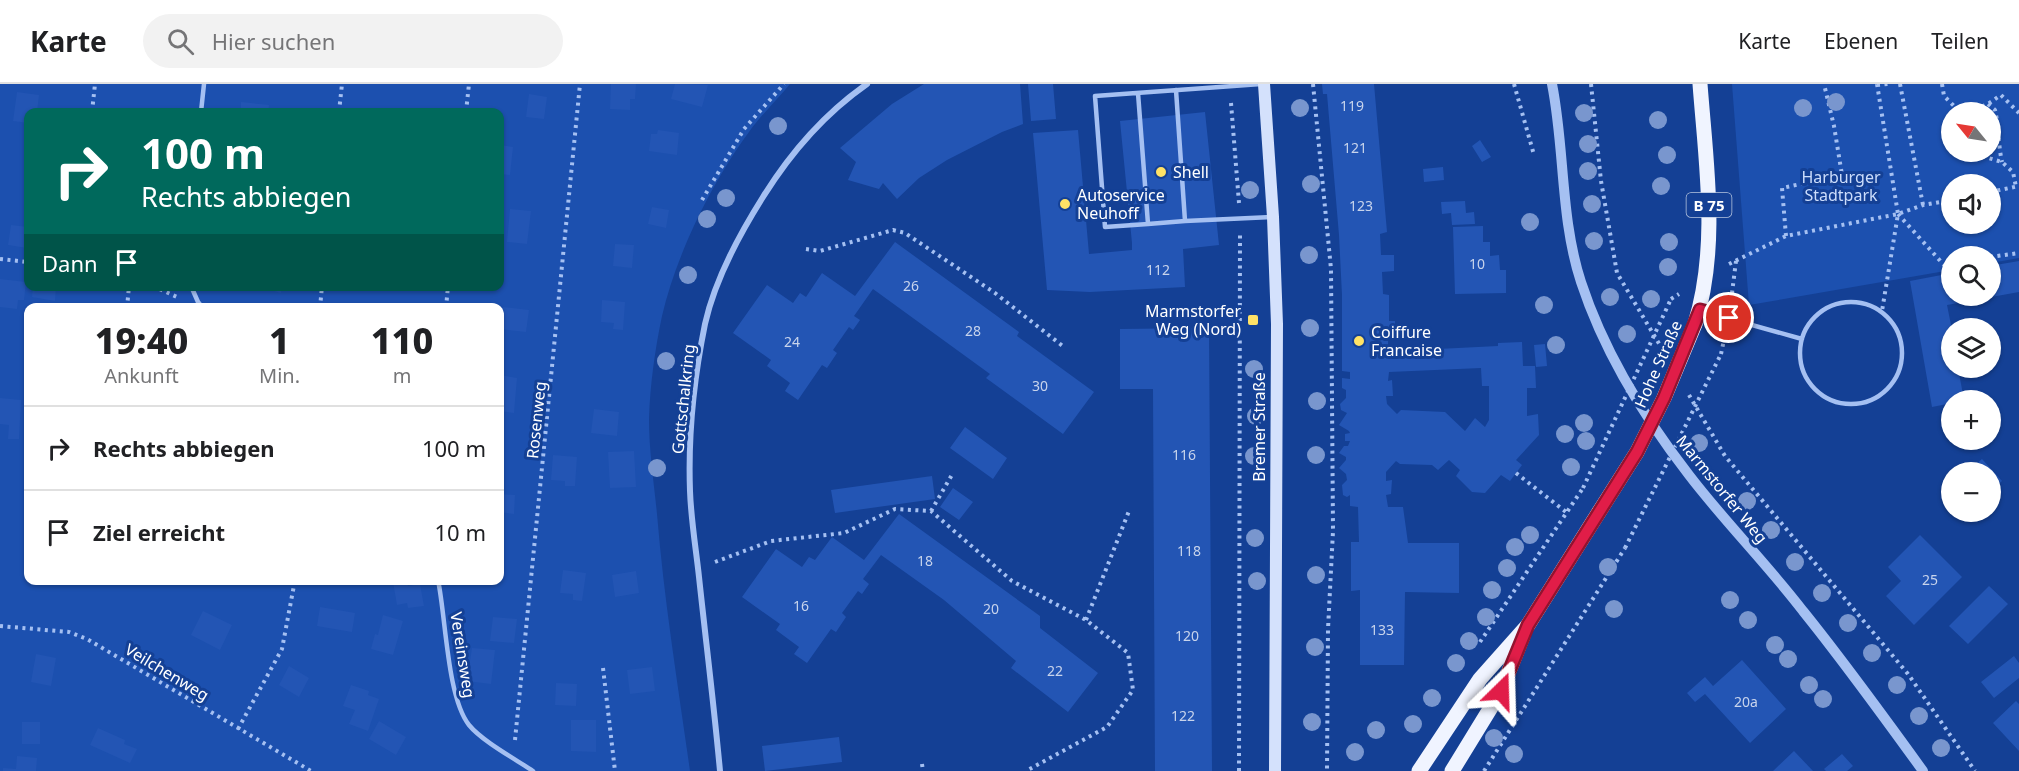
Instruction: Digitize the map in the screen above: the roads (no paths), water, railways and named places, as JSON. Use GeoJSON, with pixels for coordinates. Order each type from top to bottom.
{"type":"FeatureCollection","features":[{"type":"Feature","properties":{"kind":"main road","name":"Bremer Straße"},"geometry":{"type":"LineString","coordinates":[[1263,84],[1274,217],[1277,324],[1275,771]]}},
{"type":"Feature","properties":{"kind":"main road","name":"Hohe Straße"},"geometry":{"type":"LineString","coordinates":[[1419,771],[1480,679],[1528,625],[1637,452],[1664,398],[1697,317],[1706,275],[1710,240],[1710,207],[1700,84]]}},
{"type":"Feature","properties":{"kind":"main road","name":"Hohe Straße"},"geometry":{"type":"LineString","coordinates":[[1452,771],[1501,691],[1528,625]]}},
{"type":"Feature","properties":{"kind":"street","name":"Gottschalkring"},"geometry":{"type":"LineString","coordinates":[[720,771],[690,492],[690,441],[694,391],[706,323],[724,269],[747,222],[774,180],[824,118],[867,84]]}},
{"type":"Feature","properties":{"kind":"street","name":"Marmstorfer Weg"},"geometry":{"type":"LineString","coordinates":[[1552,84],[1570,240],[1599,330],[1622,373],[1653,427],[1690,477],[1803,610],[1923,771]]}},
{"type":"Feature","properties":{"kind":"lane"},"geometry":{"type":"LineString","coordinates":[[201,108],[204,84]]}},
{"type":"Feature","properties":{"kind":"lane"},"geometry":{"type":"LineString","coordinates":[[1263,84],[1095,96],[1105,227],[1274,217]]}},
{"type":"Feature","properties":{"kind":"lane"},"geometry":{"type":"LineString","coordinates":[[1176,90],[1185,221]]}},
{"type":"Feature","properties":{"kind":"lane"},"geometry":{"type":"LineString","coordinates":[[1138,93],[1148,224]]}},
{"type":"Feature","properties":{"kind":"lane"},"geometry":{"type":"LineString","coordinates":[[1851,302],[1867,304],[1882,312],[1894,324],[1901,339],[1903,356],[1899,373],[1889,388],[1876,398],[1860,404],[1842,404],[1826,398],[1813,387],[1804,373],[1800,356],[1802,339],[1809,324],[1820,312],[1835,304],[1851,302]]}},
{"type":"Feature","properties":{"kind":"lane"},"geometry":{"type":"LineString","coordinates":[[1697,317],[1802,339]]}},
{"type":"Feature","properties":{"kind":"lane","name":"Vereinsweg"},"geometry":{"type":"LineString","coordinates":[[439,585],[460,708],[470,727],[533,771]]}},
{"type":"Feature","properties":{"kind":"place","name":"Shell"},"geometry":{"type":"Point","coordinates":[1161,172]}},
{"type":"Feature","properties":{"kind":"place","name":"Autoservice Neuhoff"},"geometry":{"type":"Point","coordinates":[1065,204]}},
{"type":"Feature","properties":{"kind":"place","name":"Marmstorfer Weg (Nord)"},"geometry":{"type":"Point","coordinates":[1253,320]}},
{"type":"Feature","properties":{"kind":"place","name":"Coiffure Francaise"},"geometry":{"type":"Point","coordinates":[1359,341]}},
{"type":"Feature","properties":{"kind":"park label","name":"Harburger Stadtpark"},"geometry":{"type":"Point","coordinates":[1841,186]}}]}
